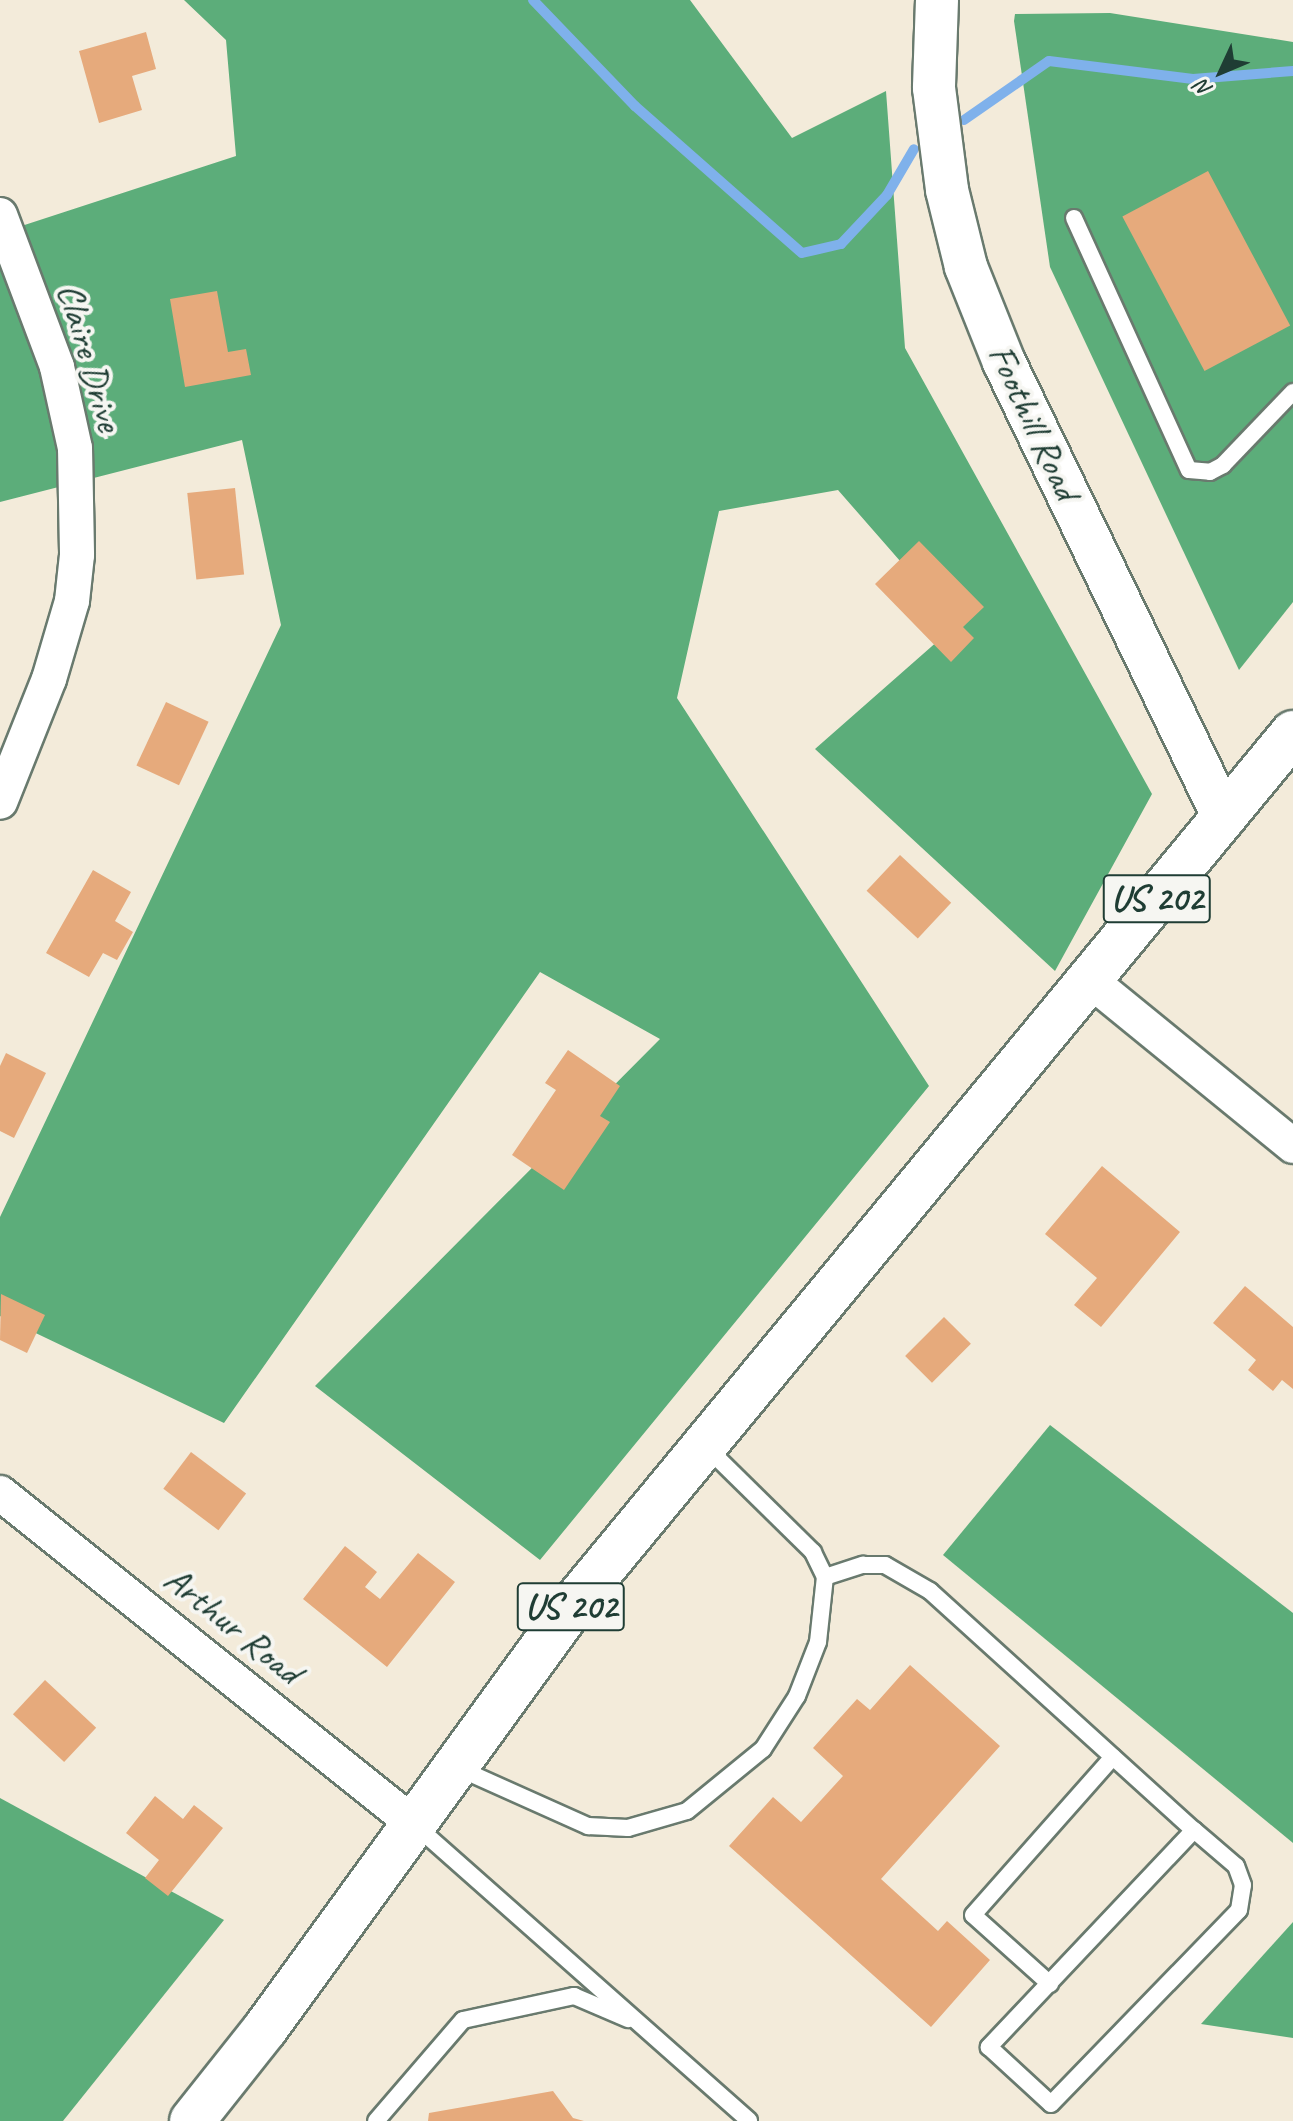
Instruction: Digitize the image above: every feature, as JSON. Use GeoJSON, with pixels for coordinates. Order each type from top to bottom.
{"type":"FeatureCollection","features":[{"type":"Feature","properties":{"kind":"highway","name":"US 202"},"geometry":{"type":"LineString","coordinates":[[192,2121],[576,1601],[1293,733]]}},
{"type":"Feature","properties":{"kind":"street","name":"Foothill Road"},"geometry":{"type":"LineString","coordinates":[[937,0],[934,88],[947,190],[966,267],[1004,362],[1224,818]]}},
{"type":"Feature","properties":{"kind":"street","name":"Claire Drive"},"geometry":{"type":"LineString","coordinates":[[0,215],[57,367],[72,434],[77,555],[72,601],[49,679],[0,802]]}},
{"type":"Feature","properties":{"kind":"street"},"geometry":{"type":"LineString","coordinates":[[1091,981],[1293,1146]]}},
{"type":"Feature","properties":{"kind":"street","name":"Arthur Road"},"geometry":{"type":"LineString","coordinates":[[0,1493],[414,1824]]}},
{"type":"Feature","properties":{"kind":"lane"},"geometry":{"type":"LineString","coordinates":[[1074,218],[1189,470],[1210,472],[1223,465],[1293,392]]}},
{"type":"Feature","properties":{"kind":"lane"},"geometry":{"type":"LineString","coordinates":[[455,1767],[588,1826],[628,1828],[687,1811],[763,1749],[797,1696],[818,1642],[825,1577],[813,1552],[704,1445]]}},
{"type":"Feature","properties":{"kind":"lane"},"geometry":{"type":"LineString","coordinates":[[825,1577],[863,1565],[885,1565],[930,1591],[1236,1866],[1243,1885],[1239,1910],[1051,2104],[989,2047],[1194,1830]]}},
{"type":"Feature","properties":{"kind":"lane"},"geometry":{"type":"LineString","coordinates":[[1050,1984],[973,1915],[1113,1757]]}},
{"type":"Feature","properties":{"kind":"lane"},"geometry":{"type":"LineString","coordinates":[[414,1824],[749,2121]]}},
{"type":"Feature","properties":{"kind":"lane"},"geometry":{"type":"LineString","coordinates":[[376,2121],[463,2020],[574,1996],[644,2026]]}},
{"type":"Feature","properties":{"kind":"green space"},"geometry":{"type":"Polygon","coordinates":[[[184,0],[690,0],[792,138],[886,91],[905,348],[1152,794],[1055,971],[815,749],[956,625],[838,490],[719,511],[677,698],[929,1086],[540,1560],[315,1386],[660,1039],[540,972],[224,1423],[0,1316],[0,1217],[281,625],[242,440],[0,502],[0,233],[236,156],[226,40],[184,0]]]}},
{"type":"Feature","properties":{"kind":"green space"},"geometry":{"type":"Polygon","coordinates":[[[1110,13],[1293,42],[1293,602],[1239,670],[1050,267],[1015,14],[1110,13]]]}},
{"type":"Feature","properties":{"kind":"green space"},"geometry":{"type":"Polygon","coordinates":[[[1050,1425],[1293,1613],[1293,1843],[943,1555],[1050,1425]]]}},
{"type":"Feature","properties":{"kind":"green space"},"geometry":{"type":"Polygon","coordinates":[[[0,1798],[224,1920],[63,2121],[0,2121],[0,1798]]]}},
{"type":"Feature","properties":{"kind":"green space"},"geometry":{"type":"Polygon","coordinates":[[[1293,1922],[1293,2038],[1201,2024],[1293,1922]]]}},
{"type":"Feature","properties":{"kind":"building"},"geometry":{"type":"Polygon","coordinates":[[[146,32],[156,69],[132,76],[142,110],[99,123],[79,51],[146,32]]]}},
{"type":"Feature","properties":{"kind":"building"},"geometry":{"type":"Polygon","coordinates":[[[1208,171],[1290,326],[1205,371],[1122,217],[1208,171]]]}},
{"type":"Feature","properties":{"kind":"building"},"geometry":{"type":"Polygon","coordinates":[[[217,291],[228,352],[246,349],[251,375],[185,387],[170,299],[217,291]]]}},
{"type":"Feature","properties":{"kind":"building"},"geometry":{"type":"Polygon","coordinates":[[[235,488],[244,575],[196,580],[187,493],[235,488]]]}},
{"type":"Feature","properties":{"kind":"building"},"geometry":{"type":"Polygon","coordinates":[[[919,541],[984,607],[963,627],[974,638],[951,662],[875,584],[919,541]]]}},
{"type":"Feature","properties":{"kind":"building"},"geometry":{"type":"Polygon","coordinates":[[[166,702],[209,722],[179,785],[136,765],[166,702]]]}},
{"type":"Feature","properties":{"kind":"building"},"geometry":{"type":"Polygon","coordinates":[[[900,855],[951,903],[918,939],[867,891],[900,855]]]}},
{"type":"Feature","properties":{"kind":"building"},"geometry":{"type":"Polygon","coordinates":[[[93,870],[131,892],[115,921],[133,932],[117,960],[103,953],[89,977],[46,953],[93,870]]]}},
{"type":"Feature","properties":{"kind":"building"},"geometry":{"type":"Polygon","coordinates":[[[568,1050],[620,1086],[600,1116],[610,1122],[564,1190],[512,1155],[556,1090],[545,1083],[568,1050]]]}},
{"type":"Feature","properties":{"kind":"building"},"geometry":{"type":"Polygon","coordinates":[[[6,1053],[46,1073],[14,1138],[0,1131],[0,1066],[6,1053]]]}},
{"type":"Feature","properties":{"kind":"building"},"geometry":{"type":"Polygon","coordinates":[[[1102,1166],[1180,1232],[1101,1327],[1074,1305],[1097,1278],[1045,1234],[1102,1166]]]}},
{"type":"Feature","properties":{"kind":"building"},"geometry":{"type":"Polygon","coordinates":[[[1245,1286],[1293,1327],[1293,1389],[1282,1380],[1273,1391],[1248,1370],[1256,1360],[1213,1323],[1245,1286]]]}},
{"type":"Feature","properties":{"kind":"building"},"geometry":{"type":"Polygon","coordinates":[[[1,1294],[45,1315],[27,1353],[0,1340],[1,1294]]]}},
{"type":"Feature","properties":{"kind":"building"},"geometry":{"type":"Polygon","coordinates":[[[944,1317],[971,1344],[932,1383],[905,1356],[944,1317]]]}},
{"type":"Feature","properties":{"kind":"building"},"geometry":{"type":"Polygon","coordinates":[[[191,1452],[246,1494],[218,1530],[163,1489],[191,1452]]]}},
{"type":"Feature","properties":{"kind":"building"},"geometry":{"type":"Polygon","coordinates":[[[345,1546],[377,1572],[365,1587],[380,1599],[418,1553],[455,1582],[387,1667],[303,1599],[345,1546]]]}},
{"type":"Feature","properties":{"kind":"building"},"geometry":{"type":"Polygon","coordinates":[[[910,1665],[1000,1746],[881,1879],[938,1931],[947,1921],[990,1960],[931,2027],[729,1846],[773,1797],[801,1822],[843,1776],[813,1748],[857,1699],[870,1710],[910,1665]]]}},
{"type":"Feature","properties":{"kind":"building"},"geometry":{"type":"Polygon","coordinates":[[[45,1680],[96,1728],[64,1762],[13,1714],[45,1680]]]}},
{"type":"Feature","properties":{"kind":"building"},"geometry":{"type":"Polygon","coordinates":[[[155,1796],[183,1819],[194,1805],[223,1828],[168,1896],[145,1878],[159,1860],[126,1833],[155,1796]]]}},
{"type":"Feature","properties":{"kind":"building"},"geometry":{"type":"Polygon","coordinates":[[[553,2091],[573,2118],[584,2121],[428,2121],[429,2113],[553,2091]]]}},
{"type":"Feature","properties":{"kind":"waterway"},"geometry":{"type":"LineString","coordinates":[[533,0],[635,106],[802,253],[841,244],[887,195],[914,149]]}},
{"type":"Feature","properties":{"kind":"waterway"},"geometry":{"type":"LineString","coordinates":[[964,120],[1049,61],[1193,79],[1293,71]]}}]}
